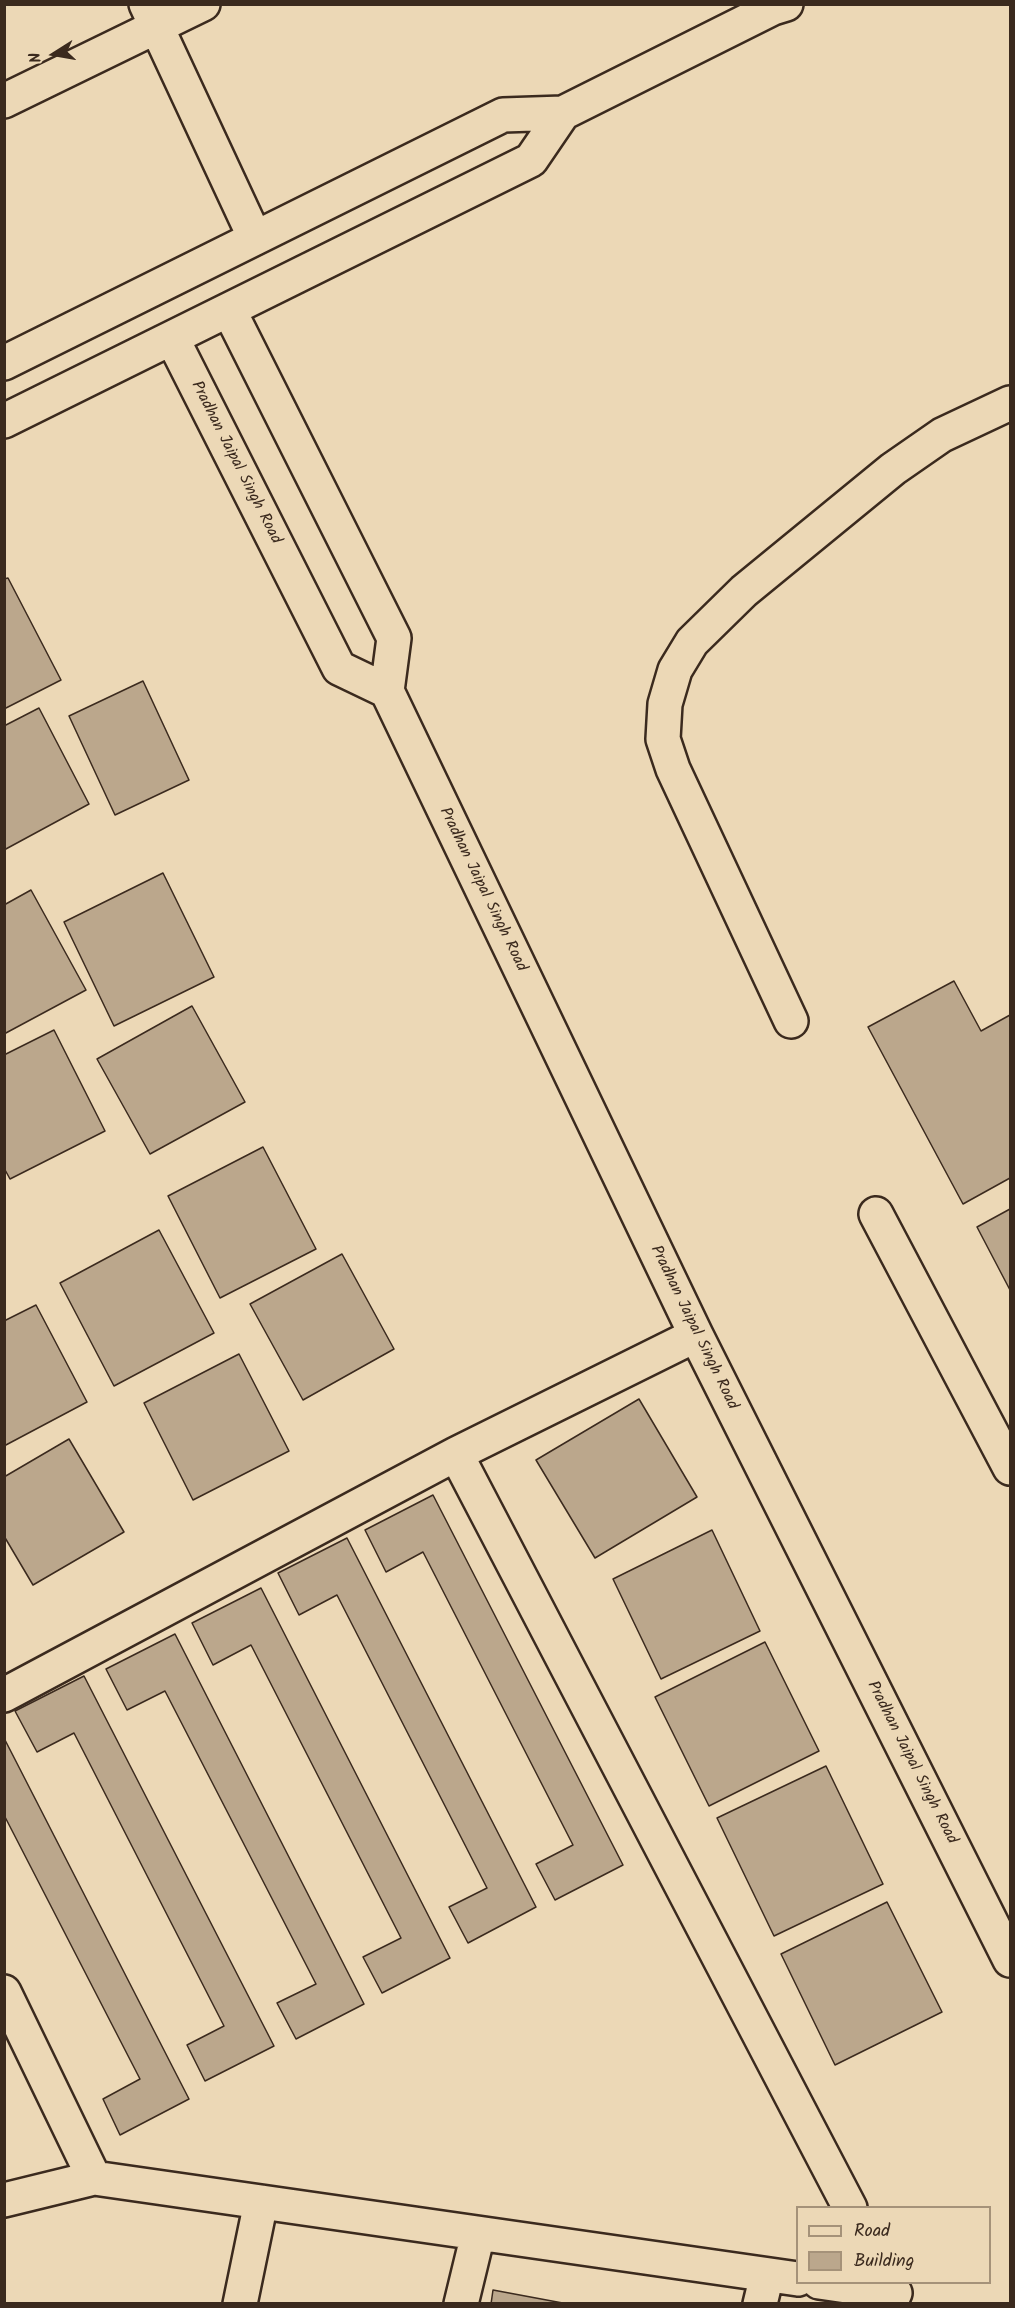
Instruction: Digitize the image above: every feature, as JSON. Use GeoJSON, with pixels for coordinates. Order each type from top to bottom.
{"type":"FeatureCollection","features":[{"type":"Feature","properties":{"kind":"street"},"geometry":{"type":"LineString","coordinates":[[4,100],[151,16],[202,4]]}},
{"type":"Feature","properties":{"kind":"street"},"geometry":{"type":"LineString","coordinates":[[4,363],[503,115],[563,113],[773,8],[786,4]]}},
{"type":"Feature","properties":{"kind":"street"},"geometry":{"type":"LineString","coordinates":[[151,16],[255,238]]}},
{"type":"Feature","properties":{"kind":"street"},"geometry":{"type":"LineString","coordinates":[[4,421],[531,160],[563,113]]}},
{"type":"Feature","properties":{"kind":"street"},"geometry":{"type":"LineString","coordinates":[[229,310],[393,638],[387,691]]}},
{"type":"Feature","properties":{"kind":"street","name":"Pradhan Jaipal Singh Road"},"geometry":{"type":"LineString","coordinates":[[172,338],[339,668],[387,691],[696,1335],[1011,1960]]}},
{"type":"Feature","properties":{"kind":"street"},"geometry":{"type":"LineString","coordinates":[[791,1021],[673,769],[663,739],[665,704],[675,670],[692,642],[744,591],[893,469],[942,435],[1011,403]]}},
{"type":"Feature","properties":{"kind":"street"},"geometry":{"type":"LineString","coordinates":[[876,1214],[1011,1468]]}},
{"type":"Feature","properties":{"kind":"street"},"geometry":{"type":"LineString","coordinates":[[4,1695],[456,1454],[696,1335]]}},
{"type":"Feature","properties":{"kind":"street"},"geometry":{"type":"LineString","coordinates":[[456,1454],[849,2206]]}},
{"type":"Feature","properties":{"kind":"street"},"geometry":{"type":"LineString","coordinates":[[4,1992],[94,2178]]}},
{"type":"Feature","properties":{"kind":"street"},"geometry":{"type":"LineString","coordinates":[[4,2200],[94,2178],[478,2234],[775,2286]]}},
{"type":"Feature","properties":{"kind":"street"},"geometry":{"type":"LineString","coordinates":[[240,2304],[261,2202]]}},
{"type":"Feature","properties":{"kind":"street"},"geometry":{"type":"LineString","coordinates":[[461,2304],[478,2234]]}},
{"type":"Feature","properties":{"kind":"street"},"geometry":{"type":"LineString","coordinates":[[826,2284],[894,2293]]}},
{"type":"Feature","properties":{"kind":"building"},"geometry":{"type":"Polygon","coordinates":[[[8,578],[61,680],[4,709],[4,579],[8,578]]]}},
{"type":"Feature","properties":{"kind":"building"},"geometry":{"type":"Polygon","coordinates":[[[143,681],[189,780],[115,815],[69,716],[143,681]]]}},
{"type":"Feature","properties":{"kind":"building"},"geometry":{"type":"Polygon","coordinates":[[[39,708],[89,804],[4,850],[4,726],[39,708]]]}},
{"type":"Feature","properties":{"kind":"building"},"geometry":{"type":"Polygon","coordinates":[[[163,873],[214,977],[114,1026],[64,922],[163,873]]]}},
{"type":"Feature","properties":{"kind":"building"},"geometry":{"type":"Polygon","coordinates":[[[31,890],[86,990],[4,1034],[4,905],[31,890]]]}},
{"type":"Feature","properties":{"kind":"building"},"geometry":{"type":"Polygon","coordinates":[[[954,981],[981,1031],[1010,1015],[1010,1178],[963,1204],[868,1027],[954,981]]]}},
{"type":"Feature","properties":{"kind":"building"},"geometry":{"type":"Polygon","coordinates":[[[192,1006],[245,1102],[150,1154],[97,1059],[192,1006]]]}},
{"type":"Feature","properties":{"kind":"building"},"geometry":{"type":"Polygon","coordinates":[[[54,1030],[105,1131],[10,1179],[4,1168],[4,1055],[54,1030]]]}},
{"type":"Feature","properties":{"kind":"building"},"geometry":{"type":"Polygon","coordinates":[[[263,1147],[316,1249],[220,1298],[168,1196],[263,1147]]]}},
{"type":"Feature","properties":{"kind":"building"},"geometry":{"type":"Polygon","coordinates":[[[1010,1209],[1010,1290],[977,1227],[1010,1209]]]}},
{"type":"Feature","properties":{"kind":"building"},"geometry":{"type":"Polygon","coordinates":[[[159,1230],[214,1333],[114,1386],[60,1283],[159,1230]]]}},
{"type":"Feature","properties":{"kind":"building"},"geometry":{"type":"Polygon","coordinates":[[[342,1254],[394,1349],[303,1400],[250,1304],[342,1254]]]}},
{"type":"Feature","properties":{"kind":"building"},"geometry":{"type":"Polygon","coordinates":[[[36,1305],[87,1402],[4,1446],[4,1321],[36,1305]]]}},
{"type":"Feature","properties":{"kind":"building"},"geometry":{"type":"Polygon","coordinates":[[[239,1354],[289,1451],[193,1500],[144,1403],[239,1354]]]}},
{"type":"Feature","properties":{"kind":"building"},"geometry":{"type":"Polygon","coordinates":[[[639,1399],[697,1497],[595,1558],[536,1460],[639,1399]]]}},
{"type":"Feature","properties":{"kind":"building"},"geometry":{"type":"Polygon","coordinates":[[[69,1439],[124,1532],[33,1585],[4,1536],[4,1477],[69,1439]]]}},
{"type":"Feature","properties":{"kind":"building"},"geometry":{"type":"Polygon","coordinates":[[[433,1495],[623,1865],[555,1900],[536,1864],[573,1845],[423,1552],[386,1572],[365,1530],[433,1495]]]}},
{"type":"Feature","properties":{"kind":"building"},"geometry":{"type":"Polygon","coordinates":[[[712,1530],[760,1631],[661,1679],[613,1579],[712,1530]]]}},
{"type":"Feature","properties":{"kind":"building"},"geometry":{"type":"Polygon","coordinates":[[[347,1538],[536,1907],[468,1943],[449,1907],[487,1888],[337,1595],[299,1615],[278,1573],[347,1538]]]}},
{"type":"Feature","properties":{"kind":"building"},"geometry":{"type":"Polygon","coordinates":[[[261,1588],[450,1958],[382,1993],[363,1957],[401,1938],[251,1645],[213,1665],[192,1623],[261,1588]]]}},
{"type":"Feature","properties":{"kind":"building"},"geometry":{"type":"Polygon","coordinates":[[[175,1634],[364,2004],[296,2039],[277,2003],[316,1984],[165,1691],[127,1710],[106,1669],[175,1634]]]}},
{"type":"Feature","properties":{"kind":"building"},"geometry":{"type":"Polygon","coordinates":[[[765,1642],[819,1751],[709,1806],[655,1697],[765,1642]]]}},
{"type":"Feature","properties":{"kind":"building"},"geometry":{"type":"Polygon","coordinates":[[[84,1676],[274,2046],[205,2081],[187,2045],[224,2026],[74,1733],[37,1752],[15,1711],[84,1676]]]}},
{"type":"Feature","properties":{"kind":"building"},"geometry":{"type":"Polygon","coordinates":[[[4,1738],[189,2099],[120,2135],[103,2099],[140,2079],[4,1815],[4,1738]]]}},
{"type":"Feature","properties":{"kind":"building"},"geometry":{"type":"Polygon","coordinates":[[[826,1766],[883,1884],[774,1936],[717,1818],[826,1766]]]}},
{"type":"Feature","properties":{"kind":"building"},"geometry":{"type":"Polygon","coordinates":[[[887,1902],[942,2012],[835,2065],[781,1954],[887,1902]]]}},
{"type":"Feature","properties":{"kind":"building"},"geometry":{"type":"Polygon","coordinates":[[[493,2290],[568,2304],[491,2304],[493,2290]]]}}]}
